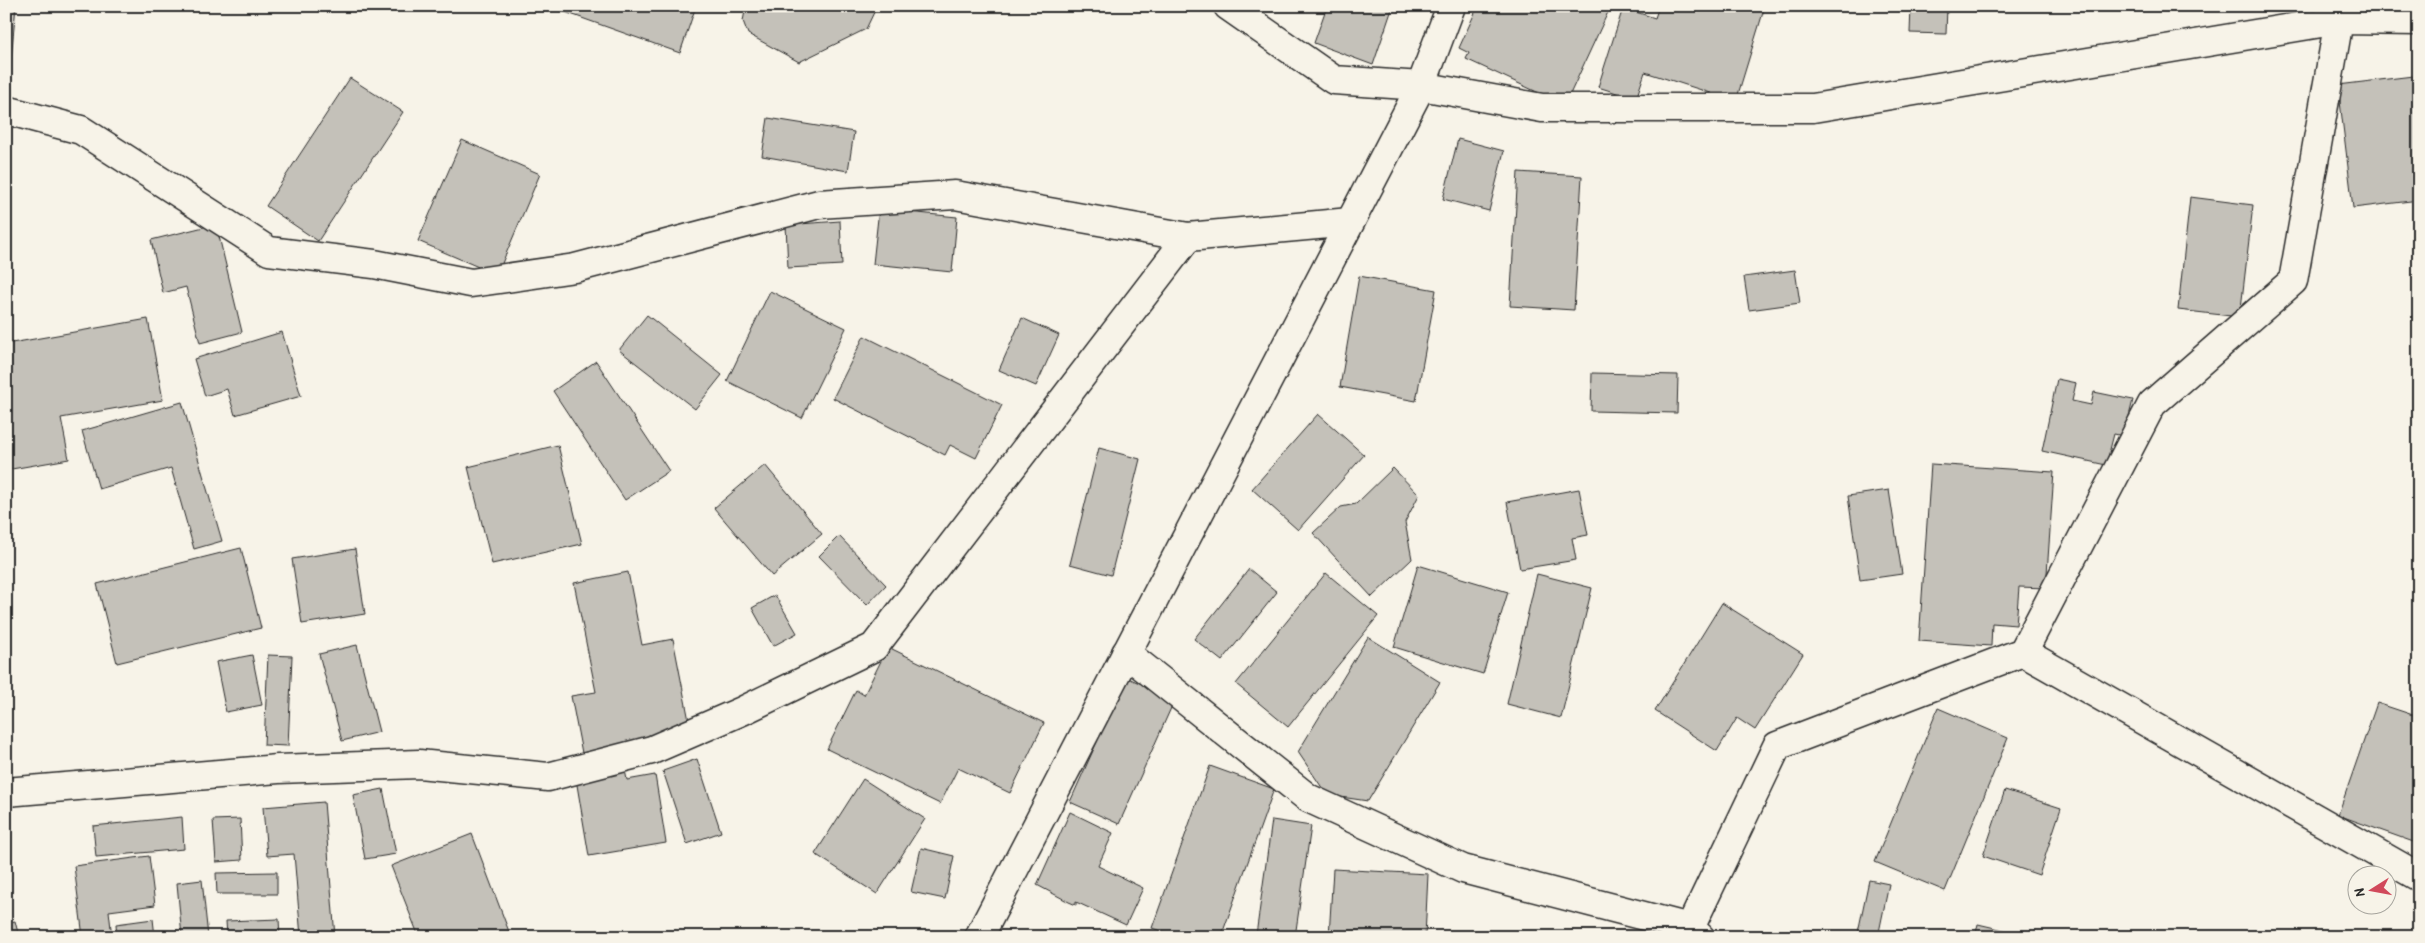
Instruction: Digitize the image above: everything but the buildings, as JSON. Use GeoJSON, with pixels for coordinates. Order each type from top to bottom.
{"type":"FeatureCollection","features":[{"type":"Feature","properties":{"kind":"street"},"geometry":{"type":"LineString","coordinates":[[1228,6],[1334,80],[1421,86],[1542,108],[1813,108],[2339,20],[2419,21]]}},
{"type":"Feature","properties":{"kind":"street"},"geometry":{"type":"LineString","coordinates":[[979,937],[1421,86],[1451,6]]}},
{"type":"Feature","properties":{"kind":"street"},"geometry":{"type":"LineString","coordinates":[[1126,654],[1308,798],[1463,869],[1695,932],[1777,746],[2023,652],[2152,404],[2293,281],[2339,20]]}},
{"type":"Feature","properties":{"kind":"street"},"geometry":{"type":"LineString","coordinates":[[6,110],[81,130],[269,251],[374,264],[471,283],[575,268],[819,204],[954,195],[1188,237],[1350,222]]}},
{"type":"Feature","properties":{"kind":"street"},"geometry":{"type":"LineString","coordinates":[[6,792],[278,770],[419,764],[548,777],[652,750],[742,711],[874,647],[1188,237]]}},
{"type":"Feature","properties":{"kind":"street"},"geometry":{"type":"LineString","coordinates":[[2023,652],[2419,877]]}}]}
